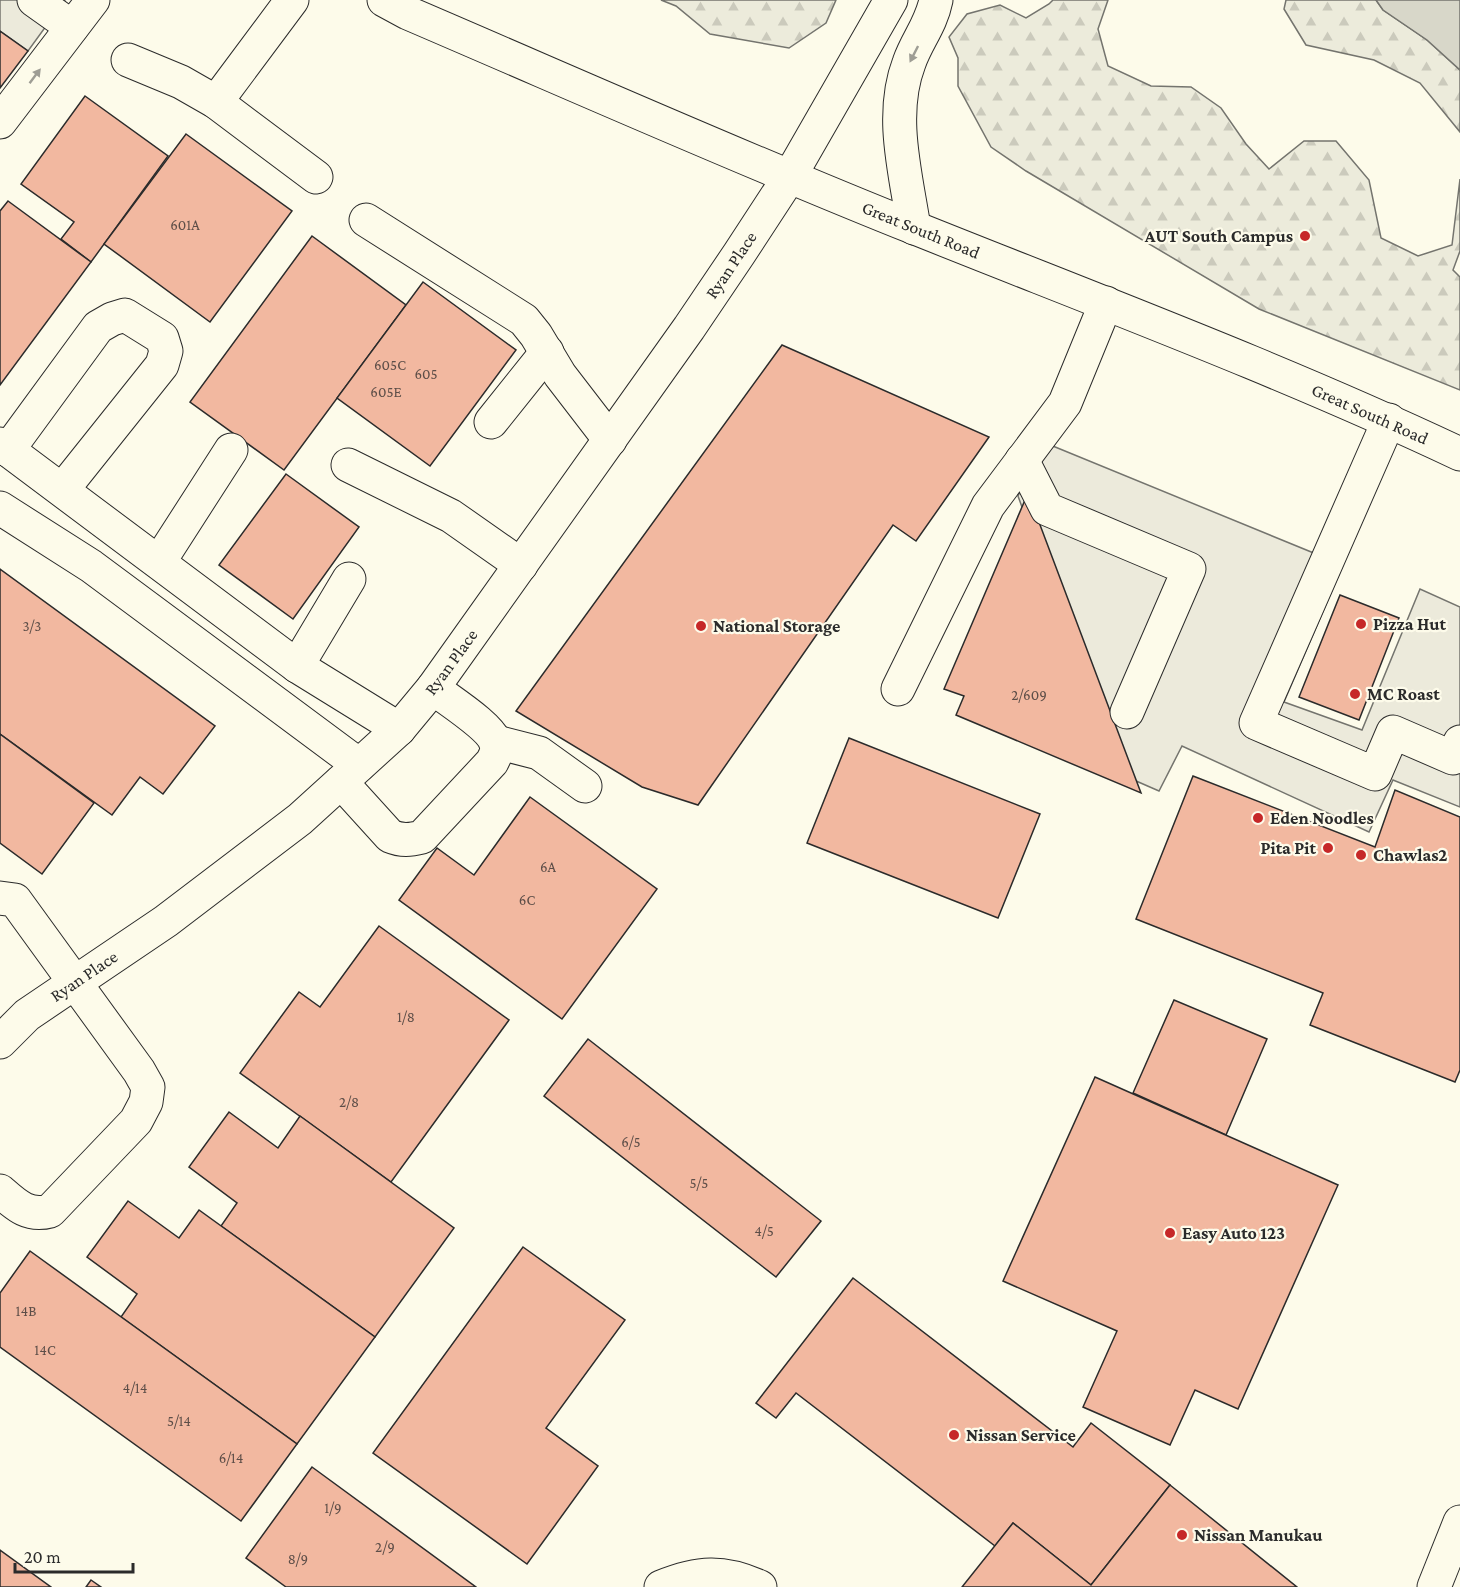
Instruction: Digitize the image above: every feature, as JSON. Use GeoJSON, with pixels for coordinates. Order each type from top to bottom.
{"type":"FeatureCollection","features":[{"type":"Feature","properties":{"kind":"main road"},"geometry":{"type":"LineString","coordinates":[[34,0],[72,27]]}},
{"type":"Feature","properties":{"kind":"main road"},"geometry":{"type":"LineString","coordinates":[[0,122],[93,0]]}},
{"type":"Feature","properties":{"kind":"main road"},"geometry":{"type":"LineString","coordinates":[[216,102],[292,0]]}},
{"type":"Feature","properties":{"kind":"main road","name":"Great South Road"},"geometry":{"type":"LineString","coordinates":[[384,0],[418,18],[790,176],[1389,420],[1460,454]]}},
{"type":"Feature","properties":{"kind":"main road","name":"Ryan Place"},"geometry":{"type":"LineString","coordinates":[[0,1042],[27,1015],[166,921],[300,819],[399,729],[433,688],[689,328],[790,176],[891,0]]}},
{"type":"Feature","properties":{"kind":"main road"},"geometry":{"type":"LineString","coordinates":[[914,228],[902,148],[902,90],[909,63],[932,17],[936,0]]}},
{"type":"Feature","properties":{"kind":"main road"},"geometry":{"type":"LineString","coordinates":[[128,60],[182,82],[216,102],[316,177]]}},
{"type":"Feature","properties":{"kind":"main road"},"geometry":{"type":"LineString","coordinates":[[366,220],[524,320],[536,335],[560,375],[610,440]]}},
{"type":"Feature","properties":{"kind":"main road"},"geometry":{"type":"LineString","coordinates":[[898,689],[988,506],[1065,403],[1106,303]]}},
{"type":"Feature","properties":{"kind":"main road"},"geometry":{"type":"LineString","coordinates":[[63,489],[162,365],[166,351],[162,338],[125,315],[98,327],[4,447],[297,666],[399,729]]}},
{"type":"Feature","properties":{"kind":"main road"},"geometry":{"type":"LineString","coordinates":[[491,422],[547,352]]}},
{"type":"Feature","properties":{"kind":"main road"},"geometry":{"type":"LineString","coordinates":[[1389,420],[1256,723],[1375,774],[1394,732],[1453,758],[1460,742]]}},
{"type":"Feature","properties":{"kind":"main road"},"geometry":{"type":"LineString","coordinates":[[159,562],[231,450]]}},
{"type":"Feature","properties":{"kind":"main road"},"geometry":{"type":"LineString","coordinates":[[1022,460],[1047,508],[1189,569],[1128,712]]}},
{"type":"Feature","properties":{"kind":"main road"},"geometry":{"type":"LineString","coordinates":[[348,465],[451,516],[521,565]]}},
{"type":"Feature","properties":{"kind":"main road"},"geometry":{"type":"LineString","coordinates":[[0,508],[91,566],[350,773],[390,836],[409,841],[422,837],[492,762],[497,753],[496,742]]}},
{"type":"Feature","properties":{"kind":"main road"},"geometry":{"type":"LineString","coordinates":[[297,666],[349,579]]}},
{"type":"Feature","properties":{"kind":"main road"},"geometry":{"type":"LineString","coordinates":[[433,688],[479,723],[496,742],[539,753],[585,786]]}},
{"type":"Feature","properties":{"kind":"main road"},"geometry":{"type":"LineString","coordinates":[[0,898],[15,900],[140,1071],[148,1087],[146,1102],[136,1121],[50,1211],[40,1214],[26,1212],[0,1191]]}},
{"type":"Feature","properties":{"kind":"main road"},"geometry":{"type":"LineString","coordinates":[[1434,1587],[1460,1522]]}},
{"type":"Feature","properties":{"kind":"main road"},"geometry":{"type":"LineString","coordinates":[[661,1587],[681,1578],[705,1574],[726,1574],[760,1587]]}},
{"type":"Feature","properties":{"kind":"green space"},"geometry":{"type":"Polygon","coordinates":[[[661,0],[836,0],[826,23],[789,48],[710,34],[676,6],[661,0]]]}},
{"type":"Feature","properties":{"kind":"green space"},"geometry":{"type":"Polygon","coordinates":[[[1053,0],[1108,0],[1098,29],[1108,66],[1151,86],[1191,87],[1221,108],[1246,144],[1269,169],[1304,141],[1336,141],[1369,180],[1381,238],[1418,256],[1452,245],[1460,179],[1460,251],[1453,270],[1460,277],[1460,390],[1259,309],[1026,171],[991,147],[958,86],[958,58],[949,37],[967,14],[1000,5],[1026,18],[1053,0]]]}},
{"type":"Feature","properties":{"kind":"green space"},"geometry":{"type":"Polygon","coordinates":[[[1286,0],[1376,0],[1383,10],[1427,40],[1460,70],[1460,132],[1420,83],[1374,60],[1306,45],[1284,9],[1286,0]]]}},
{"type":"Feature","properties":{"kind":"shaded area"},"geometry":{"type":"Polygon","coordinates":[[[0,0],[65,0],[28,51],[0,31],[0,0]]]}},
{"type":"Feature","properties":{"kind":"shaded area"},"geometry":{"type":"Polygon","coordinates":[[[1376,0],[1460,0],[1460,70],[1427,40],[1383,10],[1376,0]]]}},
{"type":"Feature","properties":{"kind":"shaded area"},"geometry":{"type":"Polygon","coordinates":[[[1043,442],[1343,565],[1284,702],[1362,730],[1420,589],[1460,607],[1460,807],[1393,780],[1369,832],[1182,746],[1159,791],[1127,777],[1116,766],[1018,496],[1043,442]]]}},
{"type":"Feature","properties":{"kind":"building"},"geometry":{"type":"Polygon","coordinates":[[[0,31],[28,51],[0,88],[0,31]]]}},
{"type":"Feature","properties":{"kind":"building"},"geometry":{"type":"Polygon","coordinates":[[[85,96],[168,156],[91,262],[61,239],[74,222],[21,184],[85,96]]]}},
{"type":"Feature","properties":{"kind":"building"},"geometry":{"type":"Polygon","coordinates":[[[186,134],[292,211],[210,322],[104,244],[186,134]]]}},
{"type":"Feature","properties":{"kind":"building"},"geometry":{"type":"Polygon","coordinates":[[[8,201],[91,262],[0,385],[0,211],[8,201]]]}},
{"type":"Feature","properties":{"kind":"building"},"geometry":{"type":"Polygon","coordinates":[[[312,236],[406,305],[284,470],[190,402],[312,236]]]}},
{"type":"Feature","properties":{"kind":"building"},"geometry":{"type":"Polygon","coordinates":[[[423,282],[516,350],[430,466],[337,398],[423,282]]]}},
{"type":"Feature","properties":{"kind":"building","name":"National Storage"},"geometry":{"type":"Polygon","coordinates":[[[782,345],[989,437],[916,541],[893,525],[698,805],[642,787],[516,711],[782,345]]]}},
{"type":"Feature","properties":{"kind":"building"},"geometry":{"type":"Polygon","coordinates":[[[286,474],[359,527],[293,619],[219,565],[286,474]]]}},
{"type":"Feature","properties":{"kind":"building"},"geometry":{"type":"Polygon","coordinates":[[[1028,493],[1141,793],[956,715],[964,696],[944,689],[1028,493]]]}},
{"type":"Feature","properties":{"kind":"building"},"geometry":{"type":"Polygon","coordinates":[[[0,569],[215,726],[163,794],[140,777],[112,815],[0,734],[0,569]]]}},
{"type":"Feature","properties":{"kind":"building"},"geometry":{"type":"Polygon","coordinates":[[[1340,595],[1399,618],[1359,720],[1299,697],[1340,595]]]}},
{"type":"Feature","properties":{"kind":"building"},"geometry":{"type":"Polygon","coordinates":[[[0,734],[94,803],[42,874],[0,843],[0,734]]]}},
{"type":"Feature","properties":{"kind":"building"},"geometry":{"type":"Polygon","coordinates":[[[849,738],[1040,814],[998,918],[807,843],[849,738]]]}},
{"type":"Feature","properties":{"kind":"building"},"geometry":{"type":"Polygon","coordinates":[[[1193,776],[1375,847],[1395,790],[1460,817],[1460,1070],[1455,1082],[1310,1025],[1323,993],[1136,919],[1193,776]]]}},
{"type":"Feature","properties":{"kind":"building"},"geometry":{"type":"Polygon","coordinates":[[[530,797],[657,889],[562,1019],[399,900],[437,848],[474,875],[530,797]]]}},
{"type":"Feature","properties":{"kind":"building"},"geometry":{"type":"Polygon","coordinates":[[[379,926],[509,1020],[391,1182],[240,1073],[299,992],[320,1007],[379,926]]]}},
{"type":"Feature","properties":{"kind":"building"},"geometry":{"type":"Polygon","coordinates":[[[1174,1000],[1267,1039],[1226,1135],[1133,1093],[1174,1000]]]}},
{"type":"Feature","properties":{"kind":"building"},"geometry":{"type":"Polygon","coordinates":[[[588,1039],[821,1221],[776,1277],[544,1096],[588,1039]]]}},
{"type":"Feature","properties":{"kind":"building","name":"Easy Auto 123"},"geometry":{"type":"Polygon","coordinates":[[[1095,1077],[1338,1185],[1238,1409],[1195,1390],[1170,1445],[1083,1407],[1117,1331],[1003,1281],[1095,1077]]]}},
{"type":"Feature","properties":{"kind":"building"},"geometry":{"type":"Polygon","coordinates":[[[229,1112],[278,1148],[300,1116],[454,1228],[375,1337],[221,1226],[237,1203],[189,1167],[229,1112]]]}},
{"type":"Feature","properties":{"kind":"building"},"geometry":{"type":"Polygon","coordinates":[[[128,1201],[179,1238],[199,1210],[375,1337],[297,1444],[121,1317],[137,1294],[87,1257],[128,1201]]]}},
{"type":"Feature","properties":{"kind":"building"},"geometry":{"type":"Polygon","coordinates":[[[523,1247],[625,1320],[546,1428],[598,1466],[527,1564],[373,1453],[523,1247]]]}},
{"type":"Feature","properties":{"kind":"building"},"geometry":{"type":"Polygon","coordinates":[[[30,1251],[297,1444],[241,1521],[0,1347],[0,1293],[30,1251]]]}},
{"type":"Feature","properties":{"kind":"building","name":"Nissan Service"},"geometry":{"type":"Polygon","coordinates":[[[853,1278],[1073,1447],[1091,1423],[1170,1485],[1091,1585],[1013,1523],[995,1546],[796,1393],[776,1418],[756,1403],[853,1278]]]}},
{"type":"Feature","properties":{"kind":"building"},"geometry":{"type":"Polygon","coordinates":[[[312,1467],[476,1587],[286,1587],[246,1558],[312,1467]]]}},
{"type":"Feature","properties":{"kind":"building","name":"Nissan Manukau"},"geometry":{"type":"Polygon","coordinates":[[[1170,1485],[1297,1587],[962,1587],[1013,1523],[1091,1585],[1170,1485]]]}},
{"type":"Feature","properties":{"kind":"building"},"geometry":{"type":"Polygon","coordinates":[[[0,1550],[51,1587],[0,1587],[0,1550]]]}},
{"type":"Feature","properties":{"kind":"building"},"geometry":{"type":"Polygon","coordinates":[[[91,1580],[101,1587],[86,1587],[91,1580]]]}},
{"type":"Feature","properties":{"kind":"place","name":"AUT South Campus"},"geometry":{"type":"Point","coordinates":[1305,236]}},
{"type":"Feature","properties":{"kind":"place","name":"Pizza Hut"},"geometry":{"type":"Point","coordinates":[1361,624]}},
{"type":"Feature","properties":{"kind":"place","name":"National Storage"},"geometry":{"type":"Point","coordinates":[701,626]}},
{"type":"Feature","properties":{"kind":"place","name":"MC Roast"},"geometry":{"type":"Point","coordinates":[1355,694]}},
{"type":"Feature","properties":{"kind":"place","name":"Eden Noodles"},"geometry":{"type":"Point","coordinates":[1258,818]}},
{"type":"Feature","properties":{"kind":"place","name":"Pita Pit"},"geometry":{"type":"Point","coordinates":[1328,848]}},
{"type":"Feature","properties":{"kind":"place","name":"Chawlas2"},"geometry":{"type":"Point","coordinates":[1361,855]}},
{"type":"Feature","properties":{"kind":"place","name":"Easy Auto 123"},"geometry":{"type":"Point","coordinates":[1170,1233]}},
{"type":"Feature","properties":{"kind":"place","name":"Nissan Service"},"geometry":{"type":"Point","coordinates":[954,1435]}},
{"type":"Feature","properties":{"kind":"place","name":"Nissan Manukau"},"geometry":{"type":"Point","coordinates":[1182,1535]}}]}
